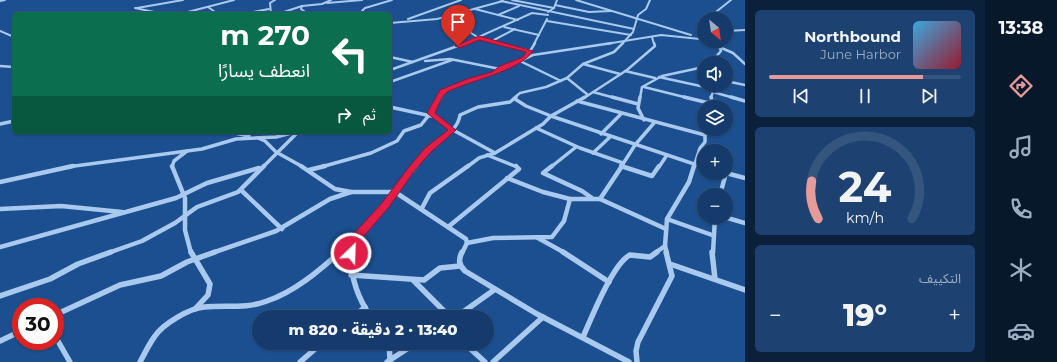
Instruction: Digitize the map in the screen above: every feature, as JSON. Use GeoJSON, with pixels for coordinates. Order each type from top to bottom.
{"type":"FeatureCollection","features":[{"type":"Feature","properties":{"kind":"street"},"geometry":{"type":"LineString","coordinates":[[0,1],[5,0]]}},
{"type":"Feature","properties":{"kind":"street"},"geometry":{"type":"LineString","coordinates":[[154,12],[135,8],[182,0]]}},
{"type":"Feature","properties":{"kind":"street"},"geometry":{"type":"LineString","coordinates":[[190,12],[234,0]]}},
{"type":"Feature","properties":{"kind":"street"},"geometry":{"type":"LineString","coordinates":[[271,12],[270,3],[275,0]]}},
{"type":"Feature","properties":{"kind":"street"},"geometry":{"type":"LineString","coordinates":[[322,4],[331,0]]}},
{"type":"Feature","properties":{"kind":"street"},"geometry":{"type":"LineString","coordinates":[[284,12],[302,6],[362,0]]}},
{"type":"Feature","properties":{"kind":"street"},"geometry":{"type":"LineString","coordinates":[[363,12],[367,7],[392,0]]}},
{"type":"Feature","properties":{"kind":"street"},"geometry":{"type":"LineString","coordinates":[[404,21],[461,0]]}},
{"type":"Feature","properties":{"kind":"street"},"geometry":{"type":"LineString","coordinates":[[392,24],[447,16],[505,0]]}},
{"type":"Feature","properties":{"kind":"street"},"geometry":{"type":"LineString","coordinates":[[512,0],[584,11],[614,11]]}},
{"type":"Feature","properties":{"kind":"street"},"geometry":{"type":"LineString","coordinates":[[525,58],[539,35],[540,30],[547,21],[549,12],[557,0]]}},
{"type":"Feature","properties":{"kind":"street"},"geometry":{"type":"LineString","coordinates":[[576,0],[697,38]]}},
{"type":"Feature","properties":{"kind":"street"},"geometry":{"type":"LineString","coordinates":[[141,361],[156,334],[178,316],[194,309],[210,306],[245,307],[278,297],[319,270],[352,243],[428,150],[458,125],[460,115],[515,99],[520,93],[546,87],[561,81],[567,78],[583,64],[614,52],[631,35],[637,18],[646,9],[650,0]]}},
{"type":"Feature","properties":{"kind":"street"},"geometry":{"type":"LineString","coordinates":[[716,12],[731,0]]}},
{"type":"Feature","properties":{"kind":"street"},"geometry":{"type":"LineString","coordinates":[[501,1],[634,29]]}},
{"type":"Feature","properties":{"kind":"street"},"geometry":{"type":"LineString","coordinates":[[302,6],[301,9],[305,12]]}},
{"type":"Feature","properties":{"kind":"street"},"geometry":{"type":"LineString","coordinates":[[498,15],[519,6]]}},
{"type":"Feature","properties":{"kind":"street"},"geometry":{"type":"LineString","coordinates":[[208,8],[215,12]]}},
{"type":"Feature","properties":{"kind":"street"},"geometry":{"type":"LineString","coordinates":[[254,12],[270,9]]}},
{"type":"Feature","properties":{"kind":"street"},"geometry":{"type":"LineString","coordinates":[[474,9],[518,20]]}},
{"type":"Feature","properties":{"kind":"street"},"geometry":{"type":"LineString","coordinates":[[573,17],[584,11]]}},
{"type":"Feature","properties":{"kind":"street"},"geometry":{"type":"LineString","coordinates":[[392,69],[479,38],[532,13],[548,15]]}},
{"type":"Feature","properties":{"kind":"street"},"geometry":{"type":"LineString","coordinates":[[447,16],[464,22],[471,33],[479,38],[530,51]]}},
{"type":"Feature","properties":{"kind":"street"},"geometry":{"type":"LineString","coordinates":[[547,21],[631,35]]}},
{"type":"Feature","properties":{"kind":"street"},"geometry":{"type":"LineString","coordinates":[[504,27],[539,35]]}},
{"type":"Feature","properties":{"kind":"street"},"geometry":{"type":"LineString","coordinates":[[490,42],[515,29]]}},
{"type":"Feature","properties":{"kind":"street"},"geometry":{"type":"LineString","coordinates":[[733,31],[745,30]]}},
{"type":"Feature","properties":{"kind":"street"},"geometry":{"type":"LineString","coordinates":[[0,31],[12,36]]}},
{"type":"Feature","properties":{"kind":"street"},"geometry":{"type":"LineString","coordinates":[[495,153],[453,130],[434,116],[431,112],[445,90],[469,80],[494,73],[525,58],[546,52],[627,40],[674,35],[697,39]]}},
{"type":"Feature","properties":{"kind":"street"},"geometry":{"type":"LineString","coordinates":[[422,208],[430,193],[479,158],[495,153],[536,128],[551,116],[593,92],[625,71],[655,46],[652,37]]}},
{"type":"Feature","properties":{"kind":"street"},"geometry":{"type":"LineString","coordinates":[[723,48],[736,55],[745,64]]}},
{"type":"Feature","properties":{"kind":"street"},"geometry":{"type":"LineString","coordinates":[[392,57],[416,62],[437,59],[454,60],[500,69]]}},
{"type":"Feature","properties":{"kind":"street"},"geometry":{"type":"LineString","coordinates":[[392,81],[454,60]]}},
{"type":"Feature","properties":{"kind":"street"},"geometry":{"type":"LineString","coordinates":[[520,61],[561,81]]}},
{"type":"Feature","properties":{"kind":"street"},"geometry":{"type":"LineString","coordinates":[[583,64],[620,74]]}},
{"type":"Feature","properties":{"kind":"street"},"geometry":{"type":"LineString","coordinates":[[0,66],[12,67]]}},
{"type":"Feature","properties":{"kind":"street"},"geometry":{"type":"LineString","coordinates":[[645,120],[640,114],[638,104],[644,86],[657,78],[697,69]]}},
{"type":"Feature","properties":{"kind":"street"},"geometry":{"type":"LineString","coordinates":[[625,71],[697,87]]}},
{"type":"Feature","properties":{"kind":"street"},"geometry":{"type":"LineString","coordinates":[[567,78],[588,95]]}},
{"type":"Feature","properties":{"kind":"street"},"geometry":{"type":"LineString","coordinates":[[733,82],[745,85]]}},
{"type":"Feature","properties":{"kind":"street"},"geometry":{"type":"LineString","coordinates":[[644,86],[698,100]]}},
{"type":"Feature","properties":{"kind":"street"},"geometry":{"type":"LineString","coordinates":[[593,92],[638,104]]}},
{"type":"Feature","properties":{"kind":"street"},"geometry":{"type":"LineString","coordinates":[[719,92],[745,101]]}},
{"type":"Feature","properties":{"kind":"street"},"geometry":{"type":"LineString","coordinates":[[515,99],[526,106],[551,116],[601,134],[695,164]]}},
{"type":"Feature","properties":{"kind":"street"},"geometry":{"type":"LineString","coordinates":[[577,101],[654,123],[697,133]]}},
{"type":"Feature","properties":{"kind":"street"},"geometry":{"type":"LineString","coordinates":[[392,107],[434,116]]}},
{"type":"Feature","properties":{"kind":"street"},"geometry":{"type":"LineString","coordinates":[[601,134],[621,114]]}},
{"type":"Feature","properties":{"kind":"street"},"geometry":{"type":"LineString","coordinates":[[309,170],[371,153],[397,141],[404,131],[421,124],[429,116]]}},
{"type":"Feature","properties":{"kind":"street"},"geometry":{"type":"LineString","coordinates":[[0,124],[12,121]]}},
{"type":"Feature","properties":{"kind":"street"},"geometry":{"type":"LineString","coordinates":[[600,199],[635,145],[654,123]]}},
{"type":"Feature","properties":{"kind":"street"},"geometry":{"type":"LineString","coordinates":[[536,128],[576,147],[652,176],[667,155]]}},
{"type":"Feature","properties":{"kind":"street"},"geometry":{"type":"LineString","coordinates":[[240,134],[264,141],[276,152],[309,170],[335,189],[350,192],[395,192],[422,208],[467,240],[467,243]]}},
{"type":"Feature","properties":{"kind":"street"},"geometry":{"type":"LineString","coordinates":[[0,182],[70,166],[188,151],[236,140],[254,137],[276,137],[289,134]]}},
{"type":"Feature","properties":{"kind":"street"},"geometry":{"type":"LineString","coordinates":[[0,296],[50,279],[78,264],[142,241],[165,229],[197,207],[241,190],[295,134]]}},
{"type":"Feature","properties":{"kind":"street"},"geometry":{"type":"LineString","coordinates":[[638,362],[636,351],[638,342],[671,282],[673,272],[665,246],[667,219],[686,189],[700,148],[705,142],[705,136]]}},
{"type":"Feature","properties":{"kind":"street"},"geometry":{"type":"LineString","coordinates":[[594,153],[610,137]]}},
{"type":"Feature","properties":{"kind":"street"},"geometry":{"type":"LineString","coordinates":[[576,147],[543,173],[582,191],[592,198]]}},
{"type":"Feature","properties":{"kind":"street"},"geometry":{"type":"LineString","coordinates":[[188,151],[174,161],[172,166],[185,195],[185,235],[194,260],[210,284],[208,295],[194,309]]}},
{"type":"Feature","properties":{"kind":"street"},"geometry":{"type":"LineString","coordinates":[[448,227],[518,169],[518,167],[487,155]]}},
{"type":"Feature","properties":{"kind":"street"},"geometry":{"type":"LineString","coordinates":[[0,247],[185,195],[207,183],[262,167]]}},
{"type":"Feature","properties":{"kind":"street"},"geometry":{"type":"LineString","coordinates":[[733,175],[745,178]]}},
{"type":"Feature","properties":{"kind":"street"},"geometry":{"type":"LineString","coordinates":[[507,178],[543,192],[570,200],[592,198],[600,199],[636,214],[666,229]]}},
{"type":"Feature","properties":{"kind":"street"},"geometry":{"type":"LineString","coordinates":[[241,190],[282,229]]}},
{"type":"Feature","properties":{"kind":"street"},"geometry":{"type":"LineString","coordinates":[[64,311],[120,285],[161,276],[194,260],[247,243],[282,229],[330,199],[350,192]]}},
{"type":"Feature","properties":{"kind":"street"},"geometry":{"type":"LineString","coordinates":[[467,243],[493,238],[554,237],[564,221],[570,200]]}},
{"type":"Feature","properties":{"kind":"street"},"geometry":{"type":"LineString","coordinates":[[0,209],[61,206],[89,210],[126,212]]}},
{"type":"Feature","properties":{"kind":"street"},"geometry":{"type":"LineString","coordinates":[[667,219],[712,235]]}},
{"type":"Feature","properties":{"kind":"street"},"geometry":{"type":"LineString","coordinates":[[733,220],[745,224],[745,228]]}},
{"type":"Feature","properties":{"kind":"street"},"geometry":{"type":"LineString","coordinates":[[714,224],[712,235],[714,279]]}},
{"type":"Feature","properties":{"kind":"street"},"geometry":{"type":"LineString","coordinates":[[536,237],[584,264],[609,282]]}},
{"type":"Feature","properties":{"kind":"street"},"geometry":{"type":"LineString","coordinates":[[352,243],[349,264],[351,275],[355,288],[367,310]]}},
{"type":"Feature","properties":{"kind":"street"},"geometry":{"type":"LineString","coordinates":[[460,266],[459,259],[467,243]]}},
{"type":"Feature","properties":{"kind":"street"},"geometry":{"type":"LineString","coordinates":[[583,337],[609,282],[629,256],[650,257],[665,246]]}},
{"type":"Feature","properties":{"kind":"street"},"geometry":{"type":"LineString","coordinates":[[670,264],[745,290]]}},
{"type":"Feature","properties":{"kind":"street"},"geometry":{"type":"LineString","coordinates":[[351,275],[412,280],[426,279],[443,266],[460,266],[494,290],[583,337],[617,357],[629,362]]}},
{"type":"Feature","properties":{"kind":"street"},"geometry":{"type":"LineString","coordinates":[[412,280],[443,310]]}},
{"type":"Feature","properties":{"kind":"street"},"geometry":{"type":"LineString","coordinates":[[466,310],[494,290]]}},
{"type":"Feature","properties":{"kind":"street"},"geometry":{"type":"LineString","coordinates":[[361,310],[365,307]]}},
{"type":"Feature","properties":{"kind":"street"},"geometry":{"type":"LineString","coordinates":[[492,362],[543,317]]}},
{"type":"Feature","properties":{"kind":"street"},"geometry":{"type":"LineString","coordinates":[[0,342],[12,336]]}},
{"type":"Feature","properties":{"kind":"street"},"geometry":{"type":"LineString","coordinates":[[63,350],[70,362]]}},
{"type":"Feature","properties":{"kind":"street"},"geometry":{"type":"LineString","coordinates":[[300,362],[314,350]]}},
{"type":"Feature","properties":{"kind":"street"},"geometry":{"type":"LineString","coordinates":[[389,350],[389,361]]}},
{"type":"Feature","properties":{"kind":"street"},"geometry":{"type":"LineString","coordinates":[[389,361],[406,350]]}},
{"type":"Feature","properties":{"kind":"street"},"geometry":{"type":"LineString","coordinates":[[472,350],[486,362]]}},
{"type":"Feature","properties":{"kind":"route"},"geometry":{"type":"LineString","coordinates":[[351,253],[352,243],[385,205],[412,168],[428,150],[453,130],[431,114],[443,92],[446,89],[469,80],[494,73],[502,68],[516,63],[525,58],[530,51],[495,44],[479,38],[458,46]]}}]}
